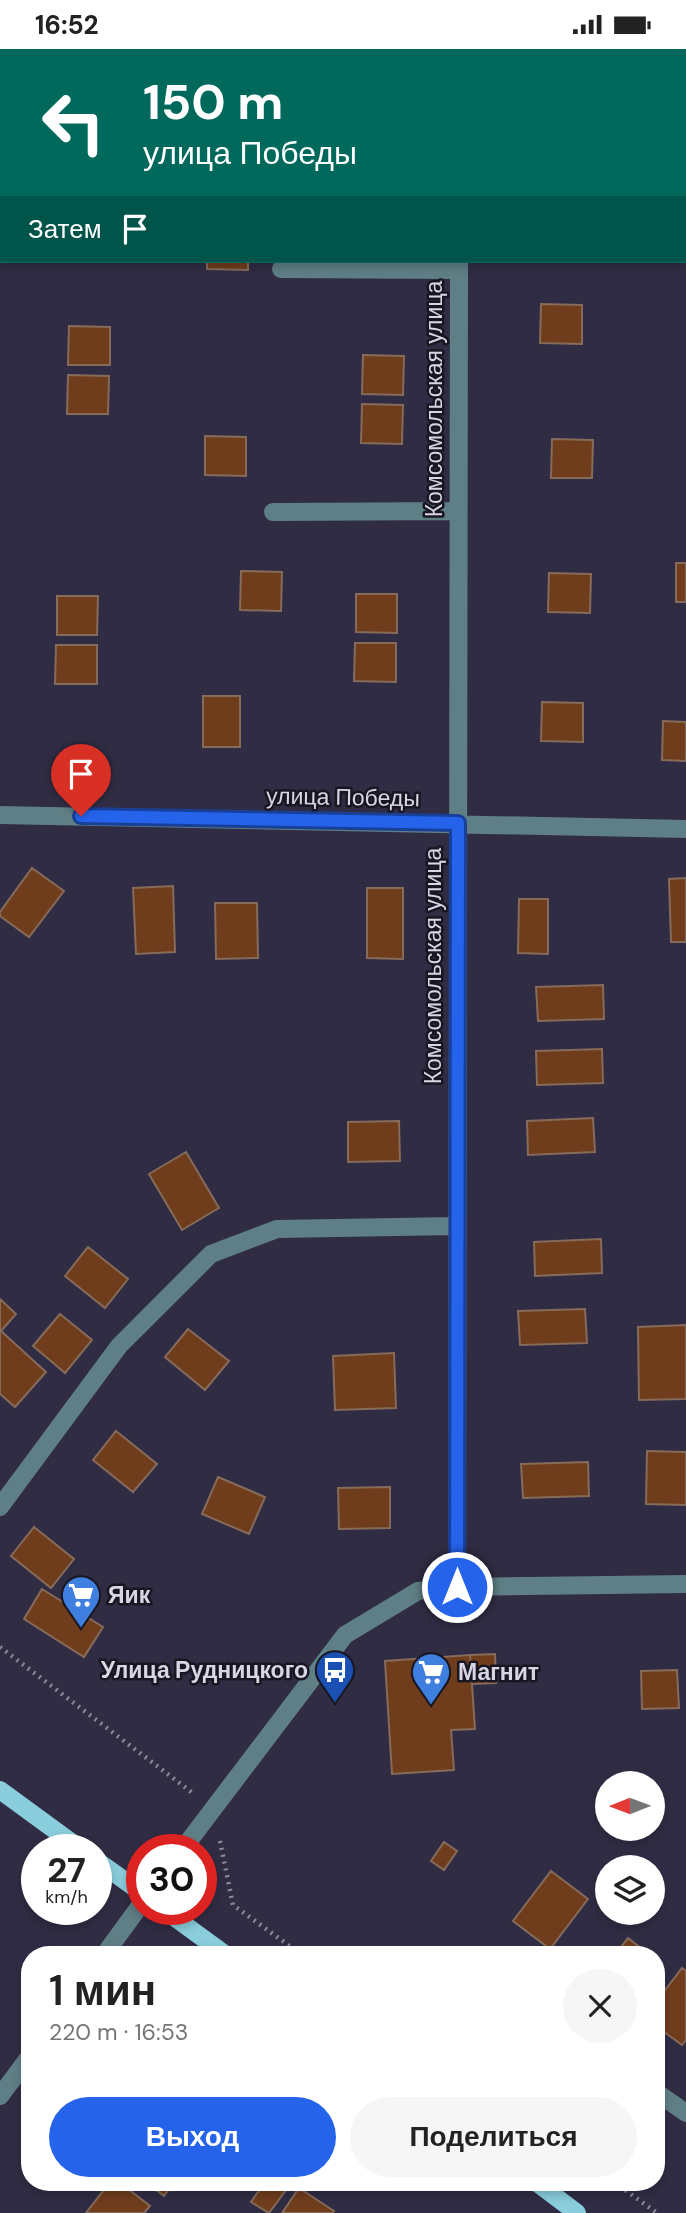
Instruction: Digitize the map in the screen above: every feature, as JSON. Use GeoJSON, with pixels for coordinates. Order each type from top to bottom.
{"type":"FeatureCollection","features":[{"type":"Feature","properties":{"kind":"main road"},"geometry":{"type":"LineString","coordinates":[[0,1790],[60,1834]]}},
{"type":"Feature","properties":{"kind":"main road"},"geometry":{"type":"LineString","coordinates":[[185,1925],[214,1946]]}},
{"type":"Feature","properties":{"kind":"main road"},"geometry":{"type":"LineString","coordinates":[[548,2191],[577,2213]]}},
{"type":"Feature","properties":{"kind":"street"},"geometry":{"type":"LineString","coordinates":[[281,269],[458,265]]}},
{"type":"Feature","properties":{"kind":"street","name":"Комсомольская улица"},"geometry":{"type":"LineString","coordinates":[[457,1587],[458,265]]}},
{"type":"Feature","properties":{"kind":"street"},"geometry":{"type":"LineString","coordinates":[[273,512],[458,510]]}},
{"type":"Feature","properties":{"kind":"street","name":"улица Победы"},"geometry":{"type":"LineString","coordinates":[[0,815],[686,829]]}},
{"type":"Feature","properties":{"kind":"street"},"geometry":{"type":"LineString","coordinates":[[0,1507],[119,1346],[211,1254],[277,1229],[457,1226]]}},
{"type":"Feature","properties":{"kind":"street"},"geometry":{"type":"LineString","coordinates":[[194,1834],[345,1635],[418,1591],[457,1587],[686,1584]]}},
{"type":"Feature","properties":{"kind":"street"},"geometry":{"type":"LineString","coordinates":[[111,1946],[126,1925]]}},
{"type":"Feature","properties":{"kind":"street"},"geometry":{"type":"LineString","coordinates":[[0,2096],[21,2068]]}},
{"type":"Feature","properties":{"kind":"street"},"geometry":{"type":"LineString","coordinates":[[665,2098],[686,2113]]}},
{"type":"Feature","properties":{"kind":"path"},"geometry":{"type":"LineString","coordinates":[[0,1647],[214,1808],[233,1905],[290,1946]]}},
{"type":"Feature","properties":{"kind":"path"},"geometry":{"type":"LineString","coordinates":[[626,2191],[657,2213]]}},
{"type":"Feature","properties":{"kind":"building"},"geometry":{"type":"Polygon","coordinates":[[[207,263],[248,263],[248,270],[207,269],[207,263]]]}},
{"type":"Feature","properties":{"kind":"building"},"geometry":{"type":"Polygon","coordinates":[[[541,304],[582,305],[582,344],[540,343],[541,304]]]}},
{"type":"Feature","properties":{"kind":"building"},"geometry":{"type":"Polygon","coordinates":[[[69,326],[110,327],[110,365],[68,365],[69,326]]]}},
{"type":"Feature","properties":{"kind":"building"},"geometry":{"type":"Polygon","coordinates":[[[363,355],[404,356],[403,395],[362,394],[363,355]]]}},
{"type":"Feature","properties":{"kind":"building"},"geometry":{"type":"Polygon","coordinates":[[[68,375],[109,376],[108,414],[67,414],[68,375]]]}},
{"type":"Feature","properties":{"kind":"building"},"geometry":{"type":"Polygon","coordinates":[[[362,404],[403,405],[402,444],[361,443],[362,404]]]}},
{"type":"Feature","properties":{"kind":"building"},"geometry":{"type":"Polygon","coordinates":[[[205,436],[246,437],[246,476],[205,475],[205,436]]]}},
{"type":"Feature","properties":{"kind":"building"},"geometry":{"type":"Polygon","coordinates":[[[552,439],[593,440],[592,478],[551,478],[552,439]]]}},
{"type":"Feature","properties":{"kind":"building"},"geometry":{"type":"Polygon","coordinates":[[[676,563],[686,563],[686,602],[676,602],[676,563]]]}},
{"type":"Feature","properties":{"kind":"building"},"geometry":{"type":"Polygon","coordinates":[[[241,571],[282,572],[281,611],[240,610],[241,571]]]}},
{"type":"Feature","properties":{"kind":"building"},"geometry":{"type":"Polygon","coordinates":[[[549,573],[591,574],[590,613],[548,612],[549,573]]]}},
{"type":"Feature","properties":{"kind":"building"},"geometry":{"type":"Polygon","coordinates":[[[356,594],[397,594],[397,633],[356,632],[356,594]]]}},
{"type":"Feature","properties":{"kind":"building"},"geometry":{"type":"Polygon","coordinates":[[[57,596],[98,596],[97,635],[57,635],[57,596]]]}},
{"type":"Feature","properties":{"kind":"building"},"geometry":{"type":"Polygon","coordinates":[[[355,643],[396,643],[396,682],[354,681],[355,643]]]}},
{"type":"Feature","properties":{"kind":"building"},"geometry":{"type":"Polygon","coordinates":[[[56,645],[97,645],[97,684],[55,684],[56,645]]]}},
{"type":"Feature","properties":{"kind":"building"},"geometry":{"type":"Polygon","coordinates":[[[203,696],[240,696],[240,747],[203,747],[203,696]]]}},
{"type":"Feature","properties":{"kind":"building"},"geometry":{"type":"Polygon","coordinates":[[[542,702],[583,703],[583,742],[541,741],[542,702]]]}},
{"type":"Feature","properties":{"kind":"building"},"geometry":{"type":"Polygon","coordinates":[[[663,721],[686,722],[686,761],[662,760],[663,721]]]}},
{"type":"Feature","properties":{"kind":"building"},"geometry":{"type":"Polygon","coordinates":[[[32,868],[64,891],[29,937],[0,916],[0,912],[32,868]]]}},
{"type":"Feature","properties":{"kind":"building"},"geometry":{"type":"Polygon","coordinates":[[[686,878],[686,942],[671,942],[669,879],[686,878]]]}},
{"type":"Feature","properties":{"kind":"building"},"geometry":{"type":"Polygon","coordinates":[[[173,886],[175,952],[136,954],[133,888],[173,886]]]}},
{"type":"Feature","properties":{"kind":"building"},"geometry":{"type":"Polygon","coordinates":[[[367,888],[403,888],[403,959],[367,958],[367,888]]]}},
{"type":"Feature","properties":{"kind":"building"},"geometry":{"type":"Polygon","coordinates":[[[519,899],[548,899],[548,954],[518,953],[519,899]]]}},
{"type":"Feature","properties":{"kind":"building"},"geometry":{"type":"Polygon","coordinates":[[[215,903],[257,903],[258,958],[216,959],[215,903]]]}},
{"type":"Feature","properties":{"kind":"building"},"geometry":{"type":"Polygon","coordinates":[[[603,985],[604,1019],[538,1021],[536,987],[603,985]]]}},
{"type":"Feature","properties":{"kind":"building"},"geometry":{"type":"Polygon","coordinates":[[[602,1049],[603,1083],[537,1085],[536,1051],[602,1049]]]}},
{"type":"Feature","properties":{"kind":"building"},"geometry":{"type":"Polygon","coordinates":[[[593,1118],[595,1152],[528,1155],[527,1121],[593,1118]]]}},
{"type":"Feature","properties":{"kind":"building"},"geometry":{"type":"Polygon","coordinates":[[[399,1121],[400,1161],[348,1162],[348,1122],[399,1121]]]}},
{"type":"Feature","properties":{"kind":"building"},"geometry":{"type":"Polygon","coordinates":[[[186,1152],[219,1208],[182,1230],[149,1174],[186,1152]]]}},
{"type":"Feature","properties":{"kind":"building"},"geometry":{"type":"Polygon","coordinates":[[[601,1239],[602,1273],[535,1276],[534,1242],[601,1239]]]}},
{"type":"Feature","properties":{"kind":"building"},"geometry":{"type":"Polygon","coordinates":[[[88,1247],[128,1279],[105,1308],[65,1276],[88,1247]]]}},
{"type":"Feature","properties":{"kind":"building"},"geometry":{"type":"Polygon","coordinates":[[[0,1299],[16,1314],[1,1331],[46,1372],[15,1407],[0,1394],[0,1299]]]}},
{"type":"Feature","properties":{"kind":"building"},"geometry":{"type":"Polygon","coordinates":[[[585,1309],[587,1343],[520,1345],[518,1311],[585,1309]]]}},
{"type":"Feature","properties":{"kind":"building"},"geometry":{"type":"Polygon","coordinates":[[[60,1314],[92,1340],[65,1373],[33,1346],[60,1314]]]}},
{"type":"Feature","properties":{"kind":"building"},"geometry":{"type":"Polygon","coordinates":[[[686,1325],[686,1399],[639,1400],[638,1327],[686,1325]]]}},
{"type":"Feature","properties":{"kind":"building"},"geometry":{"type":"Polygon","coordinates":[[[188,1329],[229,1361],[205,1390],[165,1357],[188,1329]]]}},
{"type":"Feature","properties":{"kind":"building"},"geometry":{"type":"Polygon","coordinates":[[[394,1353],[396,1408],[335,1410],[333,1356],[394,1353]]]}},
{"type":"Feature","properties":{"kind":"building"},"geometry":{"type":"Polygon","coordinates":[[[116,1431],[157,1464],[133,1492],[93,1460],[116,1431]]]}},
{"type":"Feature","properties":{"kind":"building"},"geometry":{"type":"Polygon","coordinates":[[[647,1451],[686,1452],[686,1505],[646,1504],[647,1451]]]}},
{"type":"Feature","properties":{"kind":"building"},"geometry":{"type":"Polygon","coordinates":[[[588,1462],[589,1496],[523,1498],[521,1464],[588,1462]]]}},
{"type":"Feature","properties":{"kind":"building"},"geometry":{"type":"Polygon","coordinates":[[[218,1477],[265,1497],[249,1534],[202,1514],[218,1477]]]}},
{"type":"Feature","properties":{"kind":"building"},"geometry":{"type":"Polygon","coordinates":[[[390,1487],[390,1528],[339,1529],[338,1488],[390,1487]]]}},
{"type":"Feature","properties":{"kind":"building"},"geometry":{"type":"Polygon","coordinates":[[[34,1527],[74,1559],[51,1588],[11,1556],[34,1527]]]}},
{"type":"Feature","properties":{"kind":"building"},"geometry":{"type":"Polygon","coordinates":[[[42,1589],[103,1627],[84,1657],[24,1619],[42,1589]]]}},
{"type":"Feature","properties":{"kind":"building"},"geometry":{"type":"Polygon","coordinates":[[[495,1654],[496,1683],[472,1684],[470,1655],[495,1654]]]}},
{"type":"Feature","properties":{"kind":"building","name":"Магнит"},"geometry":{"type":"Polygon","coordinates":[[[470,1655],[475,1729],[451,1730],[454,1770],[392,1774],[385,1661],[470,1655]]]}},
{"type":"Feature","properties":{"kind":"building"},"geometry":{"type":"Polygon","coordinates":[[[677,1670],[679,1708],[642,1709],[641,1671],[677,1670]]]}},
{"type":"Feature","properties":{"kind":"building"},"geometry":{"type":"Polygon","coordinates":[[[444,1842],[457,1851],[444,1870],[431,1861],[444,1842]]]}},
{"type":"Feature","properties":{"kind":"building"},"geometry":{"type":"Polygon","coordinates":[[[551,1871],[588,1899],[552,1946],[546,1946],[513,1921],[551,1871]]]}},
{"type":"Feature","properties":{"kind":"building"},"geometry":{"type":"Polygon","coordinates":[[[628,1938],[638,1946],[622,1946],[628,1938]]]}},
{"type":"Feature","properties":{"kind":"building"},"geometry":{"type":"Polygon","coordinates":[[[682,1968],[686,1971],[686,2040],[682,2045],[665,2033],[665,1990],[682,1968]]]}},
{"type":"Feature","properties":{"kind":"building"},"geometry":{"type":"Polygon","coordinates":[[[103,2191],[131,2191],[150,2206],[144,2213],[86,2213],[103,2191]]]}},
{"type":"Feature","properties":{"kind":"building"},"geometry":{"type":"Polygon","coordinates":[[[259,2191],[285,2191],[269,2213],[251,2202],[259,2191]]]}},
{"type":"Feature","properties":{"kind":"building"},"geometry":{"type":"Polygon","coordinates":[[[297,2191],[304,2191],[334,2211],[333,2213],[282,2213],[297,2191]]]}},
{"type":"Feature","properties":{"kind":"place","name":"Яик"},"geometry":{"type":"Point","coordinates":[81,1629]}},
{"type":"Feature","properties":{"kind":"place","name":"Улица Рудницкого"},"geometry":{"type":"Point","coordinates":[335,1704]}},
{"type":"Feature","properties":{"kind":"place","name":"Магнит"},"geometry":{"type":"Point","coordinates":[431,1706]}},
{"type":"Feature","properties":{"kind":"route"},"geometry":{"type":"LineString","coordinates":[[81,816],[458,823],[457,1587]]}}]}
